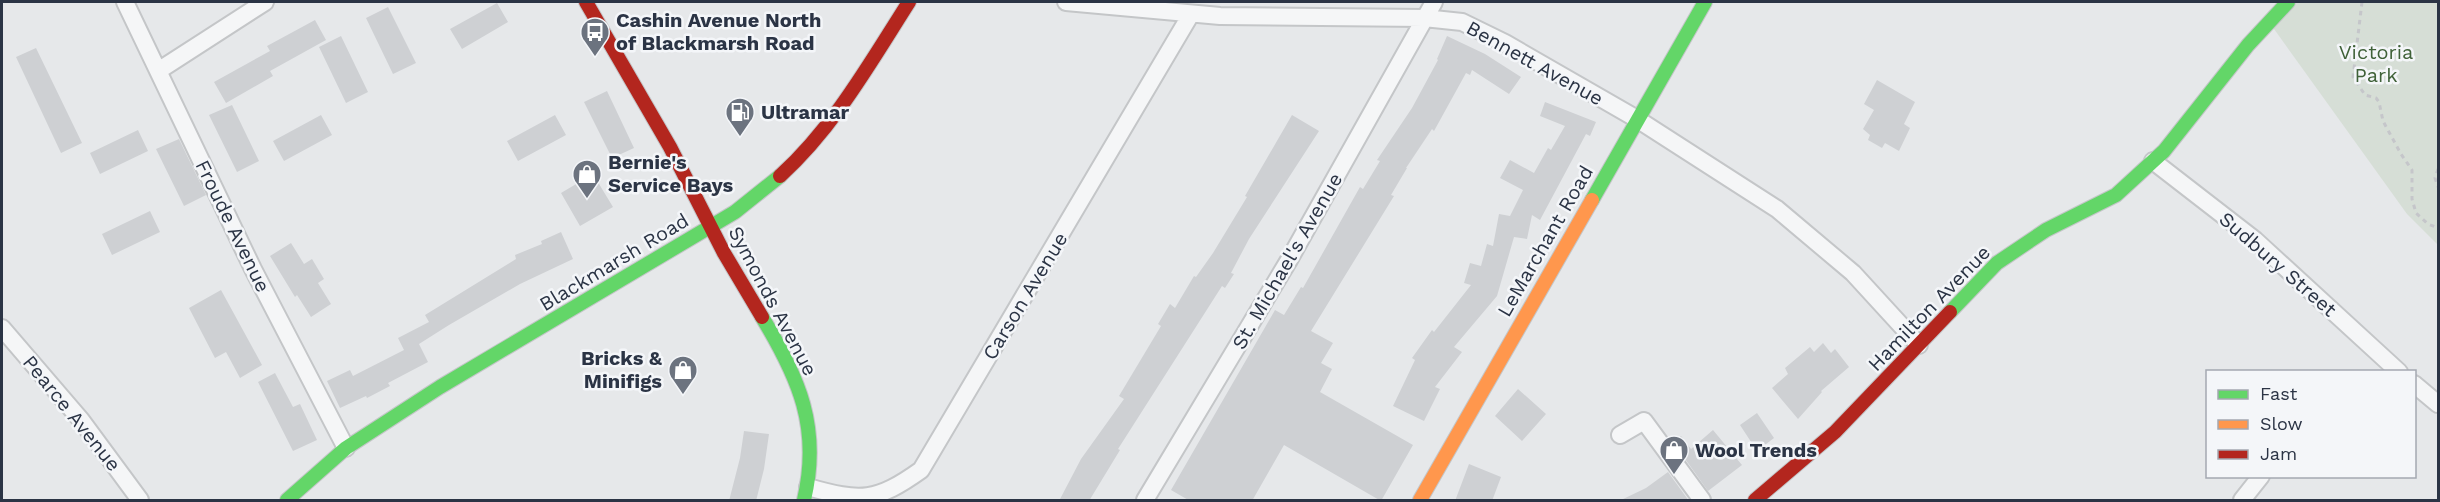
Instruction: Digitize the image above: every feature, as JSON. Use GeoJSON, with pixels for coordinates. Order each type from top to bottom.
{"type":"FeatureCollection","features":[{"type":"Feature","properties":{"kind":"street","name":"Froude Avenue"},"geometry":{"type":"LineString","coordinates":[[125,2],[253,269],[346,448]]}},
{"type":"Feature","properties":{"kind":"street"},"geometry":{"type":"LineString","coordinates":[[158,71],[266,2]]}},
{"type":"Feature","properties":{"kind":"street","name":"Symonds Avenue"},"geometry":{"type":"LineString","coordinates":[[586,2],[696,195],[724,253],[775,340],[799,390],[806,408],[811,447],[812,467],[806,494]]}},
{"type":"Feature","properties":{"kind":"street","name":"Blackmarsh Road"},"geometry":{"type":"LineString","coordinates":[[287,501],[346,448],[440,387],[735,212],[776,180],[832,121],[909,2]]}},
{"type":"Feature","properties":{"kind":"street","name":"Bennett Avenue"},"geometry":{"type":"LineString","coordinates":[[1066,2],[1191,14],[1424,18],[1462,22],[1505,43],[1637,119],[1777,209],[1853,273],[1919,345]]}},
{"type":"Feature","properties":{"kind":"street","name":"St. Michael's Avenue"},"geometry":{"type":"LineString","coordinates":[[1145,501],[1289,260],[1434,2]]}},
{"type":"Feature","properties":{"kind":"street","name":"LeMarchant Road"},"geometry":{"type":"LineString","coordinates":[[1420,501],[1705,2]]}},
{"type":"Feature","properties":{"kind":"street","name":"Hamilton Avenue"},"geometry":{"type":"LineString","coordinates":[[1755,501],[1835,432],[1997,263],[2046,230],[2116,195],[2164,151],[2248,45],[2288,2]]}},
{"type":"Feature","properties":{"kind":"street","name":"Carson Avenue"},"geometry":{"type":"LineString","coordinates":[[806,494],[858,500],[877,498],[899,490],[921,470],[1191,14]]}},
{"type":"Feature","properties":{"kind":"street","name":"Sudbury Street"},"geometry":{"type":"LineString","coordinates":[[2153,161],[2255,240],[2397,370]]}},
{"type":"Feature","properties":{"kind":"street","name":"Pearce Avenue"},"geometry":{"type":"LineString","coordinates":[[2,328],[81,420],[140,501]]}},
{"type":"Feature","properties":{"kind":"street"},"geometry":{"type":"LineString","coordinates":[[2416,385],[2439,404]]}},
{"type":"Feature","properties":{"kind":"street"},"geometry":{"type":"LineString","coordinates":[[1620,435],[1644,421],[1702,501]]}},
{"type":"Feature","properties":{"kind":"street"},"geometry":{"type":"LineString","coordinates":[[2241,501],[2260,478]]}},
{"type":"Feature","properties":{"kind":"path"},"geometry":{"type":"LineString","coordinates":[[2362,2],[2353,77],[2365,95],[2376,98],[2379,102],[2383,121],[2412,170],[2412,199],[2416,213],[2428,224],[2439,228]]}},
{"type":"Feature","properties":{"kind":"path"},"geometry":{"type":"LineString","coordinates":[[2439,169],[2435,178],[2439,187]]}},
{"type":"Feature","properties":{"kind":"green space","name":"Victoria Park"},"geometry":{"type":"Polygon","coordinates":[[[2288,2],[2438,2],[2438,245],[2407,214],[2269,22],[2288,2]]]}},
{"type":"Feature","properties":{"kind":"building"},"geometry":{"type":"Polygon","coordinates":[[[497,3],[508,22],[462,49],[450,29],[497,3]]]}},
{"type":"Feature","properties":{"kind":"building"},"geometry":{"type":"Polygon","coordinates":[[[388,7],[416,63],[393,74],[366,18],[388,7]]]}},
{"type":"Feature","properties":{"kind":"building"},"geometry":{"type":"Polygon","coordinates":[[[315,20],[326,40],[270,71],[273,76],[226,103],[214,82],[270,51],[267,46],[315,20]]]}},
{"type":"Feature","properties":{"kind":"building"},"geometry":{"type":"Polygon","coordinates":[[[341,36],[368,92],[346,103],[319,47],[341,36]]]}},
{"type":"Feature","properties":{"kind":"building"},"geometry":{"type":"Polygon","coordinates":[[[1447,36],[1485,54],[1521,77],[1509,94],[1472,70],[1470,75],[1466,73],[1434,131],[1432,129],[1406,168],[1391,195],[1394,196],[1311,331],[1333,343],[1321,363],[1332,369],[1320,392],[1413,445],[1381,501],[1284,445],[1252,501],[1190,501],[1171,490],[1275,310],[1284,315],[1301,287],[1303,288],[1360,187],[1363,189],[1380,161],[1377,160],[1412,108],[1438,60],[1447,36]]]}},
{"type":"Feature","properties":{"kind":"building"},"geometry":{"type":"Polygon","coordinates":[[[36,48],[82,143],[61,153],[16,57],[36,48]]]}},
{"type":"Feature","properties":{"kind":"building"},"geometry":{"type":"Polygon","coordinates":[[[1877,80],[1915,102],[1904,124],[1910,128],[1899,151],[1885,143],[1882,148],[1868,140],[1870,135],[1863,129],[1874,110],[1864,104],[1877,80]]]}},
{"type":"Feature","properties":{"kind":"building"},"geometry":{"type":"Polygon","coordinates":[[[607,91],[634,148],[612,158],[584,102],[607,91]]]}},
{"type":"Feature","properties":{"kind":"building"},"geometry":{"type":"Polygon","coordinates":[[[1545,102],[1596,122],[1590,136],[1586,134],[1540,220],[1532,215],[1527,239],[1514,237],[1497,296],[1454,347],[1462,352],[1435,387],[1440,389],[1424,421],[1393,406],[1415,360],[1412,358],[1432,330],[1434,332],[1471,285],[1464,283],[1470,263],[1481,266],[1487,244],[1493,246],[1499,214],[1510,216],[1523,190],[1500,178],[1510,160],[1534,173],[1548,148],[1551,150],[1565,126],[1540,116],[1545,102]]]}},
{"type":"Feature","properties":{"kind":"building"},"geometry":{"type":"Polygon","coordinates":[[[232,105],[259,161],[237,172],[209,115],[232,105]]]}},
{"type":"Feature","properties":{"kind":"building"},"geometry":{"type":"Polygon","coordinates":[[[321,115],[332,135],[284,161],[273,141],[321,115]]]}},
{"type":"Feature","properties":{"kind":"building"},"geometry":{"type":"Polygon","coordinates":[[[555,115],[566,135],[518,161],[507,141],[555,115]]]}},
{"type":"Feature","properties":{"kind":"building"},"geometry":{"type":"Polygon","coordinates":[[[1292,115],[1319,131],[1249,239],[1231,273],[1234,274],[1225,288],[1222,286],[1118,449],[1120,450],[1089,501],[1059,501],[1081,459],[1124,399],[1119,396],[1161,326],[1158,324],[1170,304],[1175,308],[1194,276],[1196,277],[1213,253],[1292,115]]]}},
{"type":"Feature","properties":{"kind":"building"},"geometry":{"type":"Polygon","coordinates":[[[138,130],[148,151],[100,174],[90,153],[138,130]]]}},
{"type":"Feature","properties":{"kind":"building"},"geometry":{"type":"Polygon","coordinates":[[[179,139],[206,195],[184,206],[156,149],[179,139]]]}},
{"type":"Feature","properties":{"kind":"building","name":"Bernie's Service Bays"},"geometry":{"type":"Polygon","coordinates":[[[593,174],[613,207],[580,226],[561,193],[593,174]]]}},
{"type":"Feature","properties":{"kind":"building"},"geometry":{"type":"Polygon","coordinates":[[[150,211],[160,232],[112,255],[102,234],[150,211]]]}},
{"type":"Feature","properties":{"kind":"building"},"geometry":{"type":"Polygon","coordinates":[[[561,232],[573,259],[520,284],[419,344],[428,362],[388,383],[390,386],[340,408],[327,381],[350,370],[353,376],[404,350],[398,338],[429,322],[425,315],[516,259],[515,255],[542,244],[541,241],[561,232]]]}},
{"type":"Feature","properties":{"kind":"building"},"geometry":{"type":"Polygon","coordinates":[[[291,243],[304,264],[312,259],[324,279],[318,283],[331,304],[311,317],[297,295],[295,297],[270,256],[291,243]]]}},
{"type":"Feature","properties":{"kind":"building"},"geometry":{"type":"Polygon","coordinates":[[[221,290],[262,365],[240,378],[226,352],[215,358],[189,308],[221,290]]]}},
{"type":"Feature","properties":{"kind":"building"},"geometry":{"type":"Polygon","coordinates":[[[1823,343],[1831,353],[1835,349],[1849,367],[1821,391],[1798,419],[1772,388],[1788,374],[1785,368],[1810,347],[1814,352],[1823,343]]]}},
{"type":"Feature","properties":{"kind":"building"},"geometry":{"type":"Polygon","coordinates":[[[275,373],[293,407],[300,404],[317,440],[293,451],[258,382],[275,373]]]}},
{"type":"Feature","properties":{"kind":"building"},"geometry":{"type":"Polygon","coordinates":[[[1518,389],[1546,414],[1522,441],[1495,416],[1518,389]]]}},
{"type":"Feature","properties":{"kind":"building"},"geometry":{"type":"Polygon","coordinates":[[[1757,413],[1774,438],[1757,451],[1740,425],[1757,413]]]}},
{"type":"Feature","properties":{"kind":"building"},"geometry":{"type":"Polygon","coordinates":[[[1713,430],[1742,465],[1708,491],[1673,442],[1681,436],[1691,449],[1713,430]]]}},
{"type":"Feature","properties":{"kind":"building"},"geometry":{"type":"Polygon","coordinates":[[[744,431],[769,434],[764,469],[756,501],[729,501],[740,458],[744,431]]]}},
{"type":"Feature","properties":{"kind":"building"},"geometry":{"type":"Polygon","coordinates":[[[1469,464],[1501,477],[1492,501],[1455,501],[1469,464]]]}},
{"type":"Feature","properties":{"kind":"building"},"geometry":{"type":"Polygon","coordinates":[[[1668,472],[1689,501],[1619,501],[1646,488],[1668,472]]]}},
{"type":"Feature","properties":{"kind":"traffic: fast"},"geometry":{"type":"LineString","coordinates":[[1592,200],[1705,2]]}},
{"type":"Feature","properties":{"kind":"traffic: fast"},"geometry":{"type":"LineString","coordinates":[[1950,312],[1997,263],[2046,230],[2116,195],[2164,151],[2248,45],[2288,2]]}},
{"type":"Feature","properties":{"kind":"traffic: fast"},"geometry":{"type":"LineString","coordinates":[[287,500],[346,448],[440,387],[735,212],[780,176]]}},
{"type":"Feature","properties":{"kind":"traffic: fast"},"geometry":{"type":"LineString","coordinates":[[762,317],[787,361],[803,404],[810,450],[809,474],[804,500]]}},
{"type":"Feature","properties":{"kind":"traffic: slow"},"geometry":{"type":"LineString","coordinates":[[1420,500],[1592,200]]}},
{"type":"Feature","properties":{"kind":"traffic: jam"},"geometry":{"type":"LineString","coordinates":[[586,2],[670,147],[724,253],[762,317]]}},
{"type":"Feature","properties":{"kind":"traffic: jam"},"geometry":{"type":"LineString","coordinates":[[780,176],[817,137],[834,115],[909,2]]}},
{"type":"Feature","properties":{"kind":"traffic: jam"},"geometry":{"type":"LineString","coordinates":[[1755,500],[1835,432],[1950,312]]}},
{"type":"Feature","properties":{"kind":"place","name":"Cashin Avenue North of Blackmarsh Road"},"geometry":{"type":"Point","coordinates":[595,58]}},
{"type":"Feature","properties":{"kind":"place","name":"Ultramar"},"geometry":{"type":"Point","coordinates":[740,138]}},
{"type":"Feature","properties":{"kind":"place","name":"Bernie's Service Bays"},"geometry":{"type":"Point","coordinates":[587,200]}},
{"type":"Feature","properties":{"kind":"place","name":"Bricks & Minifigs"},"geometry":{"type":"Point","coordinates":[683,396]}},
{"type":"Feature","properties":{"kind":"place","name":"Wool Trends"},"geometry":{"type":"Point","coordinates":[1674,476]}}]}
